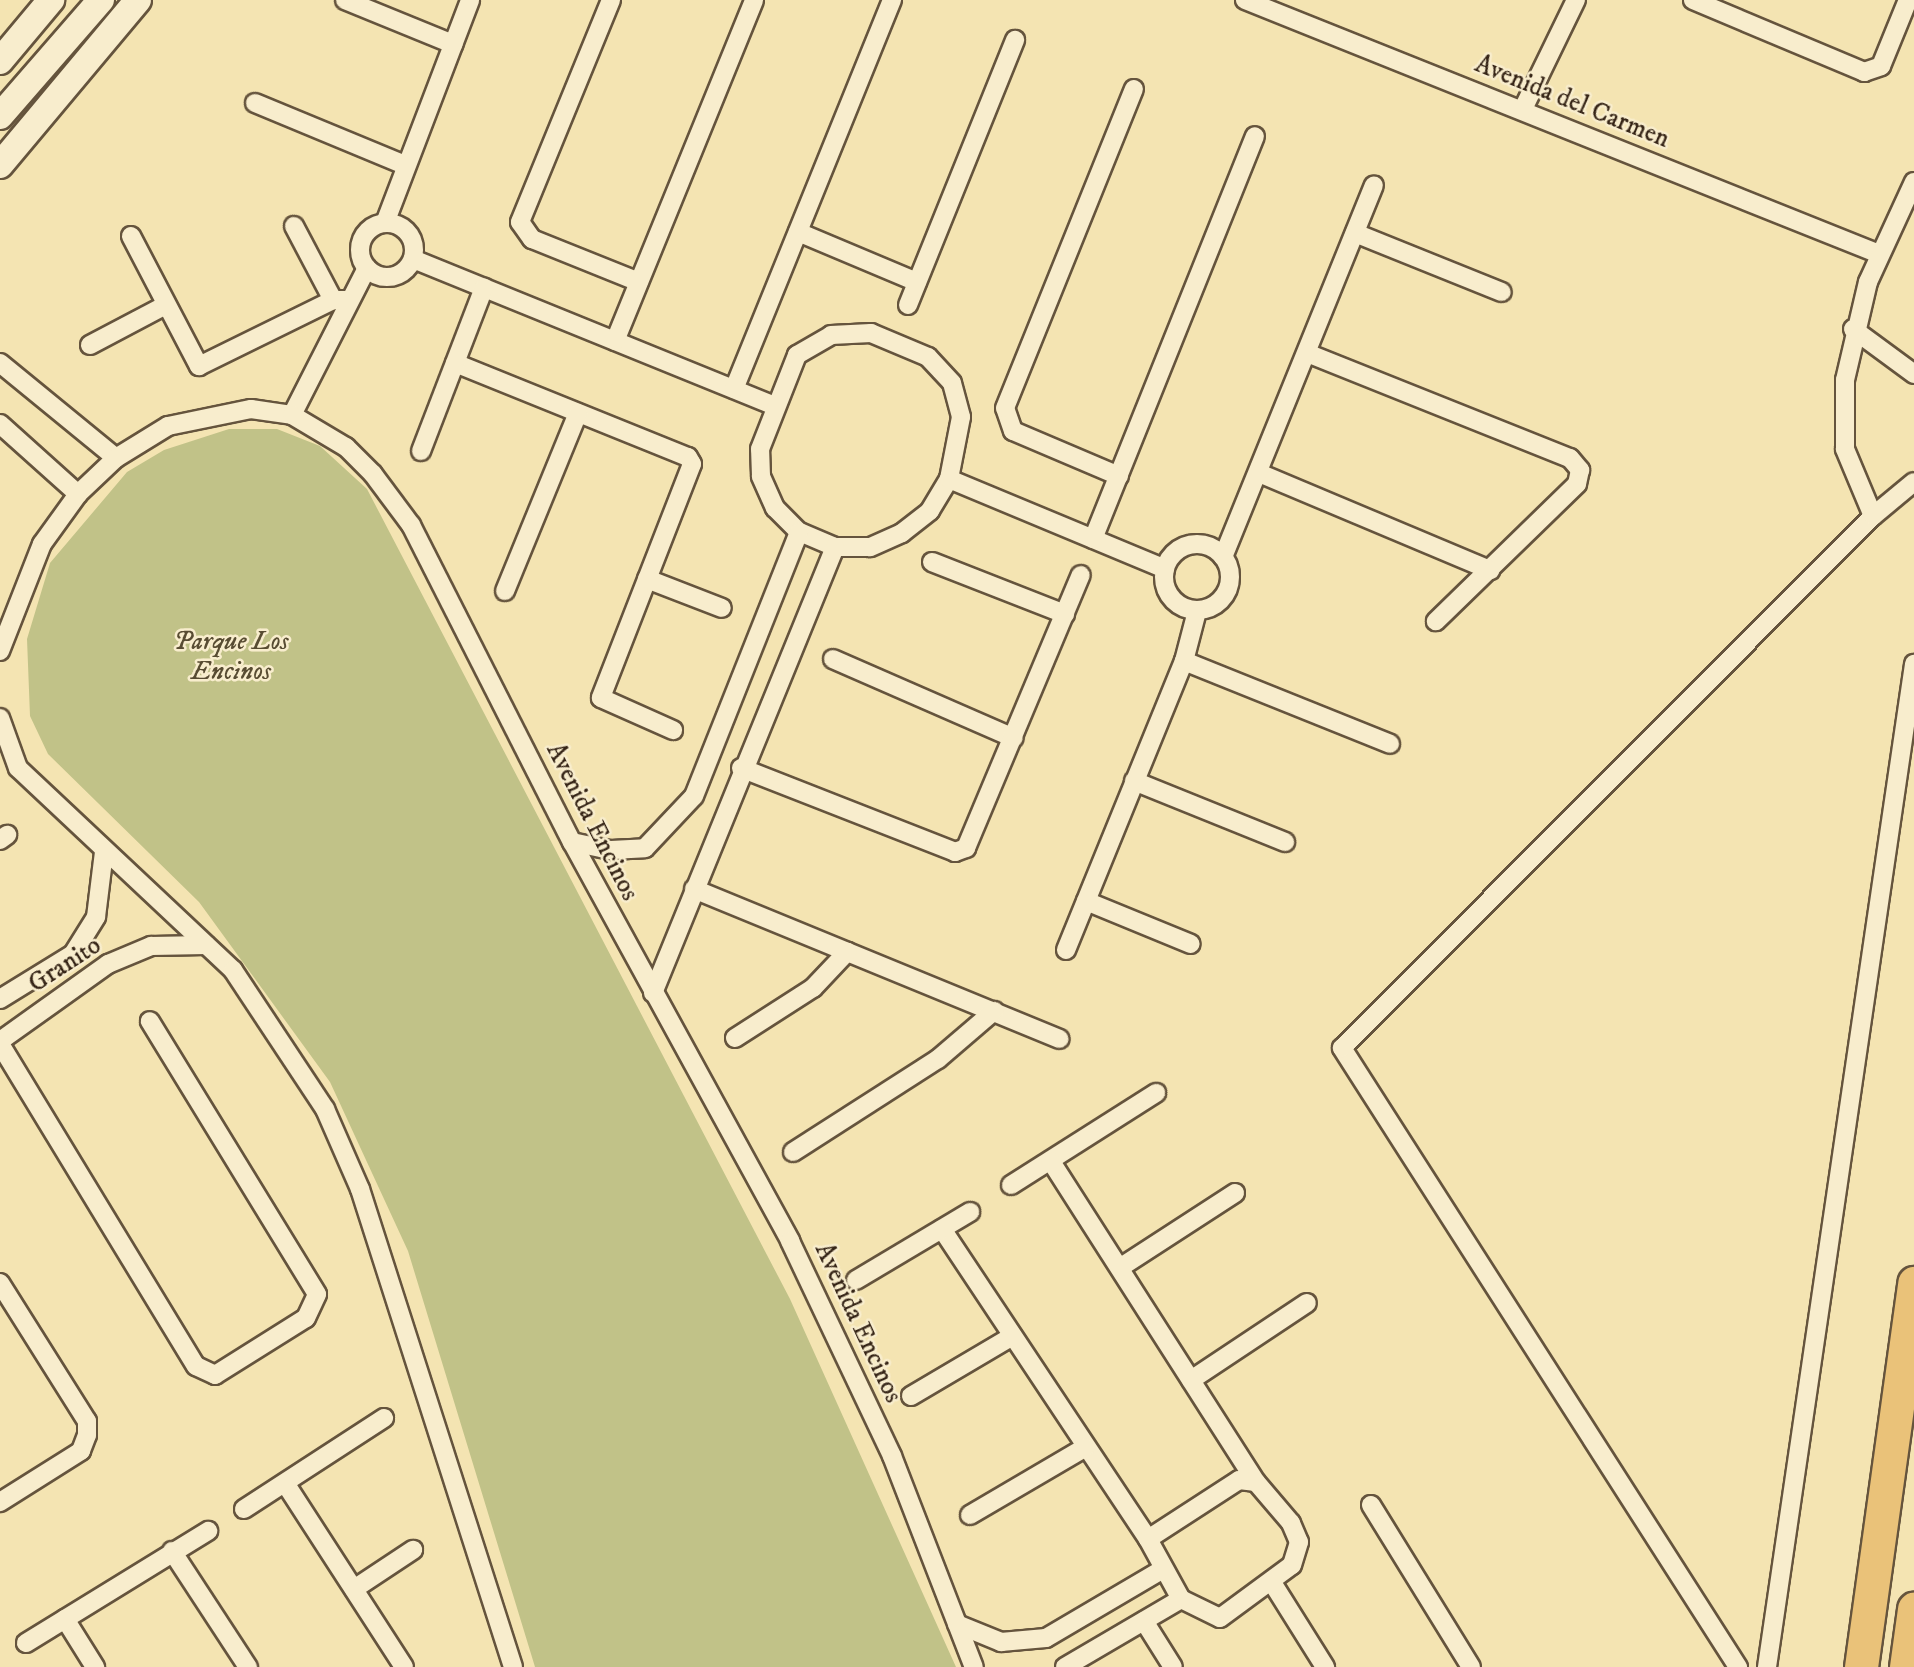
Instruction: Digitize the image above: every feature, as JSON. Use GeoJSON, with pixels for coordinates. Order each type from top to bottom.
{"type":"FeatureCollection","features":[{"type":"Feature","properties":{"kind":"highway"},"geometry":{"type":"LineString","coordinates":[[1861,1667],[1914,1283]]}},
{"type":"Feature","properties":{"kind":"highway"},"geometry":{"type":"LineString","coordinates":[[1906,1667],[1914,1609]]}},
{"type":"Feature","properties":{"kind":"main road"},"geometry":{"type":"LineString","coordinates":[[0,61],[51,0]]}},
{"type":"Feature","properties":{"kind":"main road"},"geometry":{"type":"LineString","coordinates":[[0,116],[101,0]]}},
{"type":"Feature","properties":{"kind":"main road"},"geometry":{"type":"LineString","coordinates":[[0,165],[138,0]]}},
{"type":"Feature","properties":{"kind":"street"},"geometry":{"type":"LineString","coordinates":[[345,0],[453,44]]}},
{"type":"Feature","properties":{"kind":"street"},"geometry":{"type":"LineString","coordinates":[[385,223],[470,0]]}},
{"type":"Feature","properties":{"kind":"street"},"geometry":{"type":"LineString","coordinates":[[611,0],[520,222],[532,239],[639,282]]}},
{"type":"Feature","properties":{"kind":"street"},"geometry":{"type":"LineString","coordinates":[[615,341],[754,0]]}},
{"type":"Feature","properties":{"kind":"street"},"geometry":{"type":"LineString","coordinates":[[734,389],[892,0]]}},
{"type":"Feature","properties":{"kind":"street","name":"Avenida del Carmen"},"geometry":{"type":"LineString","coordinates":[[1245,0],[1523,109],[1879,254]]}},
{"type":"Feature","properties":{"kind":"street"},"geometry":{"type":"LineString","coordinates":[[1523,109],[1576,0]]}},
{"type":"Feature","properties":{"kind":"street"},"geometry":{"type":"LineString","coordinates":[[1693,0],[1864,72],[1881,66],[1908,0]]}},
{"type":"Feature","properties":{"kind":"street"},"geometry":{"type":"LineString","coordinates":[[908,305],[1015,40]]}},
{"type":"Feature","properties":{"kind":"street"},"geometry":{"type":"LineString","coordinates":[[1119,476],[1013,431],[1005,408],[1134,89]]}},
{"type":"Feature","properties":{"kind":"street"},"geometry":{"type":"LineString","coordinates":[[256,103],[405,165]]}},
{"type":"Feature","properties":{"kind":"street"},"geometry":{"type":"LineString","coordinates":[[1093,539],[1255,136]]}},
{"type":"Feature","properties":{"kind":"street"},"geometry":{"type":"LineString","coordinates":[[1873,516],[1840,421],[1853,330],[1879,254],[1914,182]]}},
{"type":"Feature","properties":{"kind":"street"},"geometry":{"type":"LineString","coordinates":[[1197,611],[1221,601],[1229,587],[1223,556],[1374,186]]}},
{"type":"Feature","properties":{"kind":"street"},"geometry":{"type":"LineString","coordinates":[[367,268],[361,244],[369,229],[385,223],[411,236],[413,259]]}},
{"type":"Feature","properties":{"kind":"street"},"geometry":{"type":"LineString","coordinates":[[293,226],[340,300]]}},
{"type":"Feature","properties":{"kind":"street"},"geometry":{"type":"LineString","coordinates":[[798,232],[917,282]]}},
{"type":"Feature","properties":{"kind":"street"},"geometry":{"type":"LineString","coordinates":[[1355,233],[1502,292]]}},
{"type":"Feature","properties":{"kind":"street"},"geometry":{"type":"LineString","coordinates":[[131,236],[195,362],[205,368],[340,300]]}},
{"type":"Feature","properties":{"kind":"street"},"geometry":{"type":"LineString","coordinates":[[367,268],[392,277],[413,259]]}},
{"type":"Feature","properties":{"kind":"street"},"geometry":{"type":"LineString","coordinates":[[413,259],[773,405]]}},
{"type":"Feature","properties":{"kind":"street"},"geometry":{"type":"LineString","coordinates":[[292,415],[340,300],[367,268]]}},
{"type":"Feature","properties":{"kind":"street"},"geometry":{"type":"LineString","coordinates":[[421,451],[484,288]]}},
{"type":"Feature","properties":{"kind":"street"},"geometry":{"type":"LineString","coordinates":[[90,345],[166,305]]}},
{"type":"Feature","properties":{"kind":"street"},"geometry":{"type":"LineString","coordinates":[[1853,330],[1914,374]]}},
{"type":"Feature","properties":{"kind":"street"},"geometry":{"type":"LineString","coordinates":[[871,333],[928,357],[952,383],[961,417],[949,478],[930,511],[902,533],[870,547],[835,547],[799,532],[775,508],[761,476],[773,405],[797,355],[814,341],[871,333]]}},
{"type":"Feature","properties":{"kind":"street"},"geometry":{"type":"LineString","coordinates":[[1307,353],[1570,458],[1580,470],[1577,484],[1436,621]]}},
{"type":"Feature","properties":{"kind":"street"},"geometry":{"type":"LineString","coordinates":[[0,363],[116,457]]}},
{"type":"Feature","properties":{"kind":"street"},"geometry":{"type":"LineString","coordinates":[[455,363],[680,452],[692,464],[601,698],[673,730]]}},
{"type":"Feature","properties":{"kind":"street","name":"Avenida Encinos"},"geometry":{"type":"LineString","coordinates":[[0,651],[42,544],[78,494],[116,457],[168,426],[209,415],[251,409],[292,415],[346,447],[411,525],[572,842],[790,1241],[892,1456],[974,1667]]}},
{"type":"Feature","properties":{"kind":"street"},"geometry":{"type":"LineString","coordinates":[[505,591],[578,413]]}},
{"type":"Feature","properties":{"kind":"street"},"geometry":{"type":"LineString","coordinates":[[0,424],[78,494]]}},
{"type":"Feature","properties":{"kind":"street"},"geometry":{"type":"LineString","coordinates":[[1259,473],[1490,570]]}},
{"type":"Feature","properties":{"kind":"street"},"geometry":{"type":"LineString","coordinates":[[949,478],[1165,569]]}},
{"type":"Feature","properties":{"kind":"street"},"geometry":{"type":"LineString","coordinates":[[1738,1667],[1342,1048],[1873,516],[1914,482]]}},
{"type":"Feature","properties":{"kind":"street"},"geometry":{"type":"LineString","coordinates":[[572,842],[611,850],[645,848],[680,816],[694,796],[799,532]]}},
{"type":"Feature","properties":{"kind":"street"},"geometry":{"type":"LineString","coordinates":[[653,993],[741,768],[835,547]]}},
{"type":"Feature","properties":{"kind":"street"},"geometry":{"type":"LineString","coordinates":[[1165,569],[1183,547],[1212,547],[1223,556]]}},
{"type":"Feature","properties":{"kind":"street"},"geometry":{"type":"LineString","coordinates":[[932,562],[1065,614]]}},
{"type":"Feature","properties":{"kind":"street"},"geometry":{"type":"LineString","coordinates":[[1165,569],[1171,597],[1197,611]]}},
{"type":"Feature","properties":{"kind":"street"},"geometry":{"type":"LineString","coordinates":[[741,768],[955,852],[974,838],[1081,575]]}},
{"type":"Feature","properties":{"kind":"street"},"geometry":{"type":"LineString","coordinates":[[647,579],[723,608]]}},
{"type":"Feature","properties":{"kind":"street"},"geometry":{"type":"LineString","coordinates":[[1066,950],[1184,661],[1197,611]]}},
{"type":"Feature","properties":{"kind":"street"},"geometry":{"type":"LineString","coordinates":[[833,659],[1014,738]]}},
{"type":"Feature","properties":{"kind":"street"},"geometry":{"type":"LineString","coordinates":[[1184,661],[1390,744]]}},
{"type":"Feature","properties":{"kind":"street"},"geometry":{"type":"LineString","coordinates":[[1767,1667],[1914,664]]}},
{"type":"Feature","properties":{"kind":"street"},"geometry":{"type":"LineString","coordinates":[[0,718],[18,768],[104,852],[206,944],[284,1039],[355,1178],[513,1667]]}},
{"type":"Feature","properties":{"kind":"street"},"geometry":{"type":"LineString","coordinates":[[1134,782],[1285,842]]}},
{"type":"Feature","properties":{"kind":"street","name":"Granito"},"geometry":{"type":"LineString","coordinates":[[0,999],[73,954],[96,917],[104,852]]}},
{"type":"Feature","properties":{"kind":"street"},"geometry":{"type":"LineString","coordinates":[[694,888],[1059,1039]]}},
{"type":"Feature","properties":{"kind":"street"},"geometry":{"type":"LineString","coordinates":[[1086,901],[1191,944]]}},
{"type":"Feature","properties":{"kind":"street","name":"Granito"},"geometry":{"type":"LineString","coordinates":[[0,1042],[108,964],[152,946],[206,944]]}},
{"type":"Feature","properties":{"kind":"street"},"geometry":{"type":"LineString","coordinates":[[735,1038],[813,988],[847,952]]}},
{"type":"Feature","properties":{"kind":"street"},"geometry":{"type":"LineString","coordinates":[[793,1152],[938,1059],[994,1011]]}},
{"type":"Feature","properties":{"kind":"street"},"geometry":{"type":"LineString","coordinates":[[0,1042],[197,1366],[215,1374],[306,1318],[317,1294],[150,1021]]}},
{"type":"Feature","properties":{"kind":"street"},"geometry":{"type":"LineString","coordinates":[[1010,1185],[1156,1093]]}},
{"type":"Feature","properties":{"kind":"street"},"geometry":{"type":"LineString","coordinates":[[942,1229],[1148,1539],[1181,1599],[1220,1618],[1273,1584],[1292,1565],[1299,1542],[1281,1504],[1256,1482],[1051,1160]]}},
{"type":"Feature","properties":{"kind":"street"},"geometry":{"type":"LineString","coordinates":[[1121,1267],[1235,1192]]}},
{"type":"Feature","properties":{"kind":"street"},"geometry":{"type":"LineString","coordinates":[[856,1280],[970,1212]]}},
{"type":"Feature","properties":{"kind":"street"},"geometry":{"type":"LineString","coordinates":[[0,1283],[87,1421],[87,1435],[81,1451],[0,1502]]}},
{"type":"Feature","properties":{"kind":"street"},"geometry":{"type":"LineString","coordinates":[[1191,1380],[1307,1304]]}},
{"type":"Feature","properties":{"kind":"street"},"geometry":{"type":"LineString","coordinates":[[911,1396],[1013,1336]]}},
{"type":"Feature","properties":{"kind":"street"},"geometry":{"type":"LineString","coordinates":[[244,1509],[384,1418]]}},
{"type":"Feature","properties":{"kind":"street"},"geometry":{"type":"LineString","coordinates":[[970,1515],[1087,1447]]}},
{"type":"Feature","properties":{"kind":"street"},"geometry":{"type":"LineString","coordinates":[[1148,1539],[1239,1480],[1256,1482]]}},
{"type":"Feature","properties":{"kind":"street"},"geometry":{"type":"LineString","coordinates":[[285,1483],[404,1667]]}},
{"type":"Feature","properties":{"kind":"street"},"geometry":{"type":"LineString","coordinates":[[1371,1505],[1471,1667]]}},
{"type":"Feature","properties":{"kind":"street"},"geometry":{"type":"LineString","coordinates":[[26,1643],[208,1531]]}},
{"type":"Feature","properties":{"kind":"street"},"geometry":{"type":"LineString","coordinates":[[354,1590],[413,1550]]}},
{"type":"Feature","properties":{"kind":"street"},"geometry":{"type":"LineString","coordinates":[[172,1551],[248,1667]]}},
{"type":"Feature","properties":{"kind":"street"},"geometry":{"type":"LineString","coordinates":[[957,1624],[1002,1642],[1046,1638],[1163,1569]]}},
{"type":"Feature","properties":{"kind":"street"},"geometry":{"type":"LineString","coordinates":[[1273,1584],[1325,1667]]}},
{"type":"Feature","properties":{"kind":"street"},"geometry":{"type":"LineString","coordinates":[[1065,1667],[1181,1599]]}},
{"type":"Feature","properties":{"kind":"street"},"geometry":{"type":"LineString","coordinates":[[65,1619],[95,1667]]}},
{"type":"Feature","properties":{"kind":"street"},"geometry":{"type":"LineString","coordinates":[[1144,1620],[1173,1667]]}},
{"type":"Feature","properties":{"kind":"green space","name":"Parque Los Encinos"},"geometry":{"type":"Polygon","coordinates":[[[229,429],[277,429],[320,446],[367,489],[790,1299],[956,1667],[535,1667],[408,1251],[330,1082],[199,902],[48,754],[30,716],[27,639],[50,563],[127,472],[164,450],[229,429]]]}}]}
